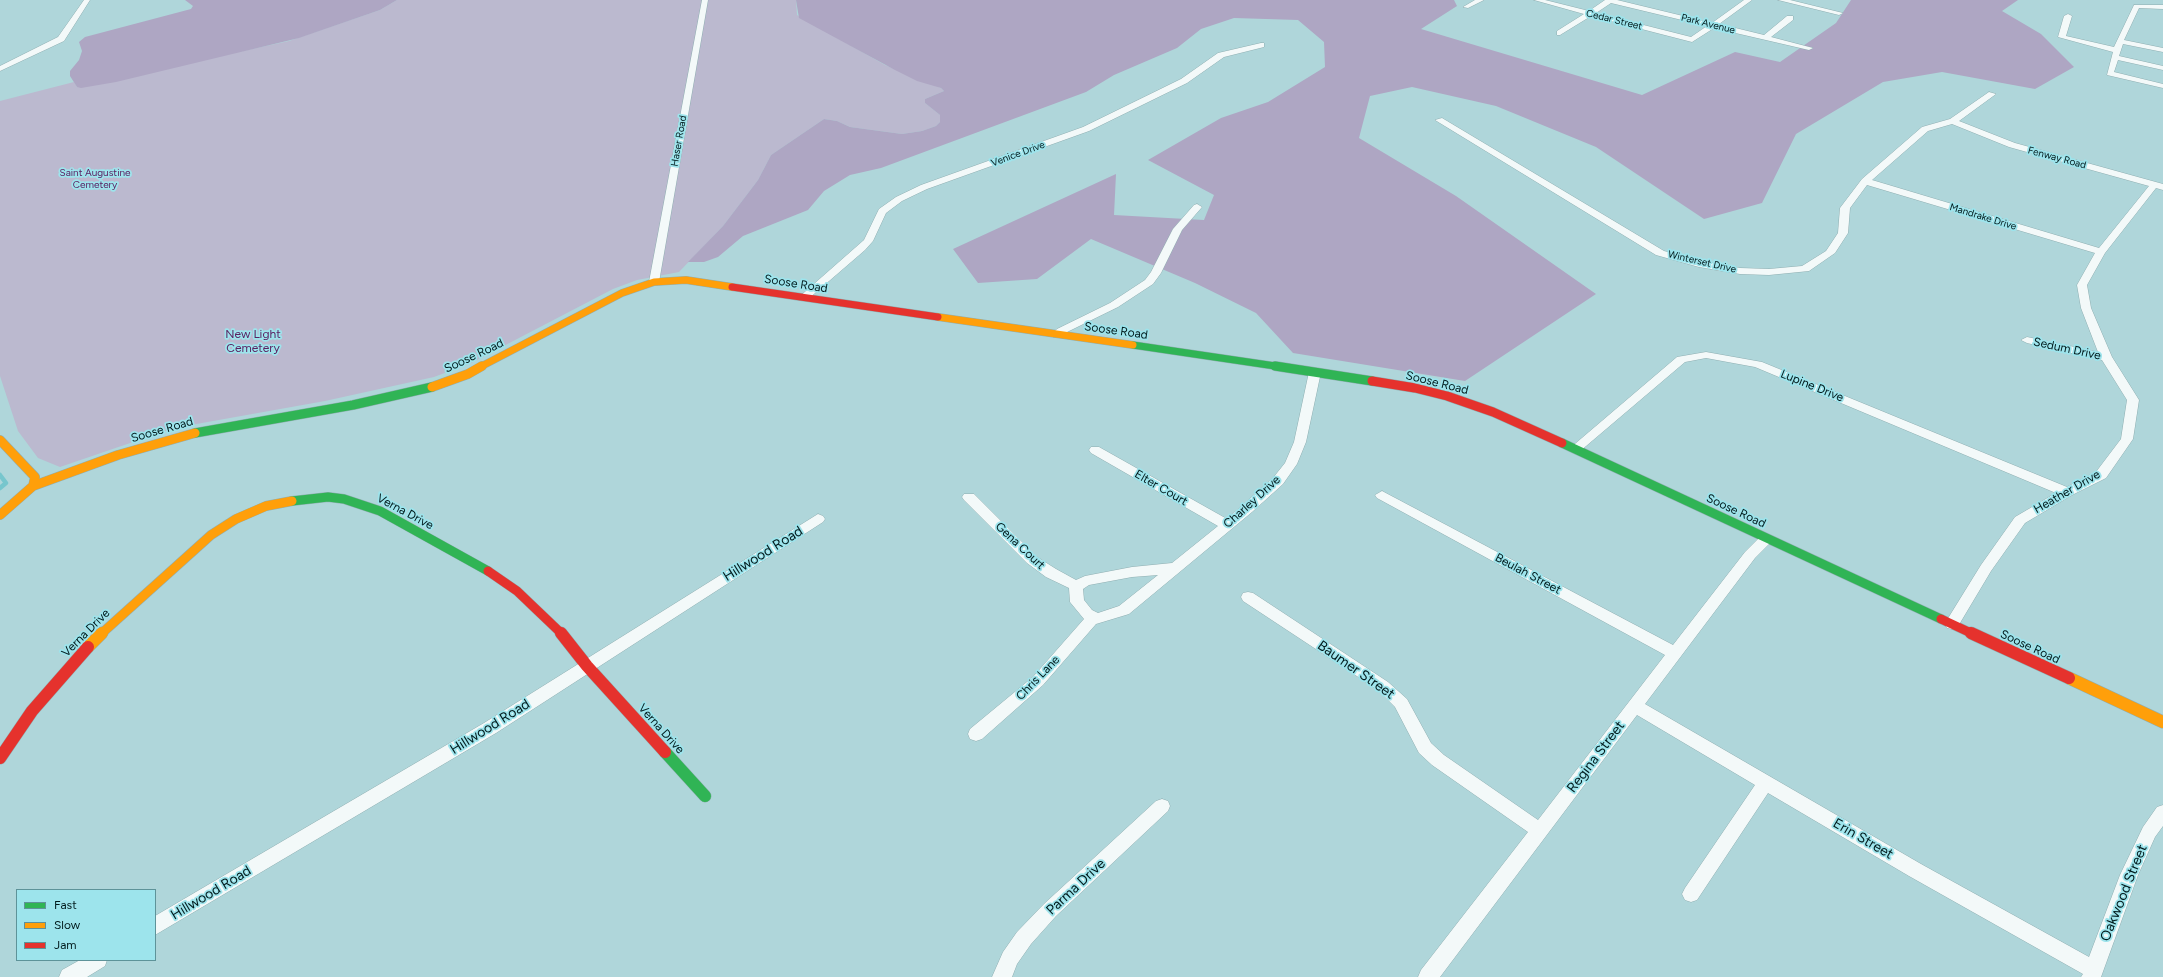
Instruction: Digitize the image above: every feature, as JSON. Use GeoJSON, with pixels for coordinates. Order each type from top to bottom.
{"type":"FeatureCollection","features":[{"type":"Feature","properties":{"kind":"street"},"geometry":{"type":"LineString","coordinates":[[0,69],[61,39],[87,0]]}},
{"type":"Feature","properties":{"kind":"street","name":"Haser Road"},"geometry":{"type":"LineString","coordinates":[[654,282],[705,0]]}},
{"type":"Feature","properties":{"kind":"street"},"geometry":{"type":"LineString","coordinates":[[1466,7],[1481,0]]}},
{"type":"Feature","properties":{"kind":"street","name":"Cedar Street"},"geometry":{"type":"LineString","coordinates":[[1537,0],[1692,40],[1713,25]]}},
{"type":"Feature","properties":{"kind":"street"},"geometry":{"type":"LineString","coordinates":[[1560,33],[1610,0]]}},
{"type":"Feature","properties":{"kind":"street","name":"Park Avenue"},"geometry":{"type":"LineString","coordinates":[[1610,0],[1809,48]]}},
{"type":"Feature","properties":{"kind":"street"},"geometry":{"type":"LineString","coordinates":[[1713,25],[1748,0]]}},
{"type":"Feature","properties":{"kind":"street"},"geometry":{"type":"LineString","coordinates":[[1781,0],[1839,13]]}},
{"type":"Feature","properties":{"kind":"street"},"geometry":{"type":"LineString","coordinates":[[2163,7],[2136,6],[2120,41],[2110,74],[2163,86]]}},
{"type":"Feature","properties":{"kind":"street"},"geometry":{"type":"LineString","coordinates":[[2068,16],[2062,37],[2163,68]]}},
{"type":"Feature","properties":{"kind":"street"},"geometry":{"type":"LineString","coordinates":[[1765,38],[1790,18]]}},
{"type":"Feature","properties":{"kind":"street"},"geometry":{"type":"LineString","coordinates":[[2120,41],[2163,50]]}},
{"type":"Feature","properties":{"kind":"street","name":"Venice Drive"},"geometry":{"type":"LineString","coordinates":[[803,298],[862,248],[868,241],[882,211],[899,199],[924,187],[1086,129],[1184,81],[1222,55],[1236,50],[1261,46]]}},
{"type":"Feature","properties":{"kind":"street","name":"Winterset Drive"},"geometry":{"type":"LineString","coordinates":[[1439,120],[1660,253],[1699,264],[1740,271],[1769,272],[1805,269],[1830,253],[1843,233],[1845,208],[1865,181],[1926,129],[1953,122],[1992,94]]}},
{"type":"Feature","properties":{"kind":"street","name":"Fenway Road"},"geometry":{"type":"LineString","coordinates":[[1953,122],[2012,146],[2158,186]]}},
{"type":"Feature","properties":{"kind":"street","name":"Mandrake Drive"},"geometry":{"type":"LineString","coordinates":[[1865,181],[2101,252]]}},
{"type":"Feature","properties":{"kind":"street","name":"Heather Drive"},"geometry":{"type":"LineString","coordinates":[[1952,624],[1986,568],[2020,520],[2067,492],[2101,475],[2127,439],[2133,400],[2106,357],[2086,308],[2082,286],[2101,252],[2158,186]]}},
{"type":"Feature","properties":{"kind":"street"},"geometry":{"type":"LineString","coordinates":[[1057,334],[1061,330],[1114,305],[1149,282],[1156,273],[1178,229],[1197,207]]}},
{"type":"Feature","properties":{"kind":"street","name":"Soose Road"},"geometry":{"type":"LineString","coordinates":[[33,486],[118,455],[185,435],[217,428],[353,405],[422,390],[468,374],[622,293],[654,282],[686,280],[1315,372],[1415,388],[1447,396],[1493,412],[1575,449],[2163,722]]}},
{"type":"Feature","properties":{"kind":"street","name":"Sedum Drive"},"geometry":{"type":"LineString","coordinates":[[2027,340],[2106,357]]}},
{"type":"Feature","properties":{"kind":"street","name":"Lupine Drive"},"geometry":{"type":"LineString","coordinates":[[1575,449],[1681,359],[1706,355],[1758,364],[2067,492]]}},
{"type":"Feature","properties":{"kind":"street","name":"Charley Drive"},"geometry":{"type":"LineString","coordinates":[[1094,617],[1097,619],[1124,610],[1278,481],[1291,464],[1300,442],[1315,372]]}},
{"type":"Feature","properties":{"kind":"street"},"geometry":{"type":"LineString","coordinates":[[0,440],[35,477],[33,486],[0,515]]}},
{"type":"Feature","properties":{"kind":"street","name":"Elter Court"},"geometry":{"type":"LineString","coordinates":[[1095,450],[1227,525]]}},
{"type":"Feature","properties":{"kind":"street","name":"Beulah Street"},"geometry":{"type":"LineString","coordinates":[[1382,495],[1674,654]]}},
{"type":"Feature","properties":{"kind":"street","name":"Gena Court"},"geometry":{"type":"LineString","coordinates":[[969,497],[1032,560],[1051,574],[1077,586]]}},
{"type":"Feature","properties":{"kind":"street","name":"Verna Drive"},"geometry":{"type":"LineString","coordinates":[[0,758],[32,711],[77,657],[118,617],[211,535],[223,526],[250,512],[280,503],[307,498],[344,499],[380,511],[488,571],[517,591],[556,626],[572,644],[586,666],[705,796]]}},
{"type":"Feature","properties":{"kind":"street","name":"Hillwood Road"},"geometry":{"type":"LineString","coordinates":[[156,925],[490,728],[818,519]]}},
{"type":"Feature","properties":{"kind":"street","name":"Regina Street"},"geometry":{"type":"LineString","coordinates":[[1428,977],[1750,555],[1766,539]]}},
{"type":"Feature","properties":{"kind":"street"},"geometry":{"type":"LineString","coordinates":[[1094,617],[1087,614],[1077,602],[1075,592],[1077,586],[1085,581],[1115,575],[1175,568]]}},
{"type":"Feature","properties":{"kind":"street","name":"Baumer Street"},"geometry":{"type":"LineString","coordinates":[[1248,597],[1383,686],[1401,703],[1425,748],[1438,760],[1540,831]]}},
{"type":"Feature","properties":{"kind":"street","name":"Chris Lane"},"geometry":{"type":"LineString","coordinates":[[976,734],[1038,681],[1094,617]]}},
{"type":"Feature","properties":{"kind":"street","name":"Erin Street"},"geometry":{"type":"LineString","coordinates":[[1635,706],[2092,974]]}},
{"type":"Feature","properties":{"kind":"street"},"geometry":{"type":"LineString","coordinates":[[1691,894],[1766,782]]}},
{"type":"Feature","properties":{"kind":"street","name":"Parma Drive"},"geometry":{"type":"LineString","coordinates":[[1002,977],[1010,958],[1024,938],[1044,916],[1162,806]]}},
{"type":"Feature","properties":{"kind":"street","name":"Oakwood Street"},"geometry":{"type":"LineString","coordinates":[[2092,974],[2128,875],[2149,832],[2163,812]]}},
{"type":"Feature","properties":{"kind":"street"},"geometry":{"type":"LineString","coordinates":[[69,977],[96,961]]}},
{"type":"Feature","properties":{"kind":"green space"},"geometry":{"type":"Polygon","coordinates":[[[397,0],[796,0],[797,15],[885,65],[941,88],[944,91],[925,99],[925,103],[940,115],[940,122],[936,126],[922,131],[902,134],[850,127],[837,121],[824,119],[771,155],[758,180],[723,226],[679,272],[637,280],[613,289],[471,363],[434,377],[325,401],[174,428],[60,467],[38,458],[18,431],[0,376],[0,101],[74,82],[77,87],[289,41],[380,10],[397,0]]]}},
{"type":"Feature","properties":{"kind":"shaded area"},"geometry":{"type":"Polygon","coordinates":[[[185,0],[397,0],[380,10],[299,38],[116,82],[81,88],[77,87],[70,76],[70,71],[79,60],[82,51],[79,42],[85,37],[191,9],[193,6],[185,0]]]}},
{"type":"Feature","properties":{"kind":"shaded area"},"geometry":{"type":"Polygon","coordinates":[[[796,0],[1454,0],[1457,6],[1421,29],[1642,95],[1735,52],[1780,62],[1836,23],[1851,0],[2018,0],[2002,11],[2041,34],[2074,67],[2035,89],[1942,72],[1883,82],[1796,134],[1762,203],[1704,219],[1596,147],[1496,106],[1412,87],[1370,96],[1359,138],[1456,196],[1596,294],[1465,381],[1293,353],[1256,313],[1195,283],[1091,239],[1037,279],[978,283],[953,249],[1116,174],[1114,215],[1204,220],[1214,195],[1148,160],[1221,118],[1268,102],[1325,67],[1324,42],[1298,20],[1234,18],[1201,29],[1177,48],[1114,75],[1086,92],[881,168],[850,175],[824,191],[808,210],[743,236],[718,257],[704,262],[688,262],[723,226],[758,180],[771,155],[824,119],[837,121],[850,127],[902,134],[922,131],[936,126],[940,122],[940,115],[925,103],[925,99],[944,91],[941,88],[917,81],[799,18],[796,0]]]}},
{"type":"Feature","properties":{"kind":"waterway"},"geometry":{"type":"LineString","coordinates":[[0,475],[6,483],[0,488]]}},
{"type":"Feature","properties":{"kind":"traffic: fast"},"geometry":{"type":"LineString","coordinates":[[1133,345],[1372,381]]}},
{"type":"Feature","properties":{"kind":"traffic: fast"},"geometry":{"type":"LineString","coordinates":[[195,433],[353,405],[432,387]]}},
{"type":"Feature","properties":{"kind":"traffic: fast"},"geometry":{"type":"LineString","coordinates":[[1562,443],[1941,619]]}},
{"type":"Feature","properties":{"kind":"traffic: fast"},"geometry":{"type":"LineString","coordinates":[[292,501],[328,497],[344,499],[380,511],[488,571]]}},
{"type":"Feature","properties":{"kind":"traffic: fast"},"geometry":{"type":"LineString","coordinates":[[665,752],[705,796]]}},
{"type":"Feature","properties":{"kind":"traffic: slow"},"geometry":{"type":"LineString","coordinates":[[432,387],[468,374],[622,293],[654,282],[686,280],[732,287]]}},
{"type":"Feature","properties":{"kind":"traffic: slow"},"geometry":{"type":"LineString","coordinates":[[938,317],[1133,345]]}},
{"type":"Feature","properties":{"kind":"traffic: slow"},"geometry":{"type":"LineString","coordinates":[[33,486],[118,455],[195,433]]}},
{"type":"Feature","properties":{"kind":"traffic: slow"},"geometry":{"type":"LineString","coordinates":[[0,440],[35,477],[33,486],[0,515]]}},
{"type":"Feature","properties":{"kind":"traffic: slow"},"geometry":{"type":"LineString","coordinates":[[88,647],[118,617],[211,535],[236,519],[266,506],[292,501]]}},
{"type":"Feature","properties":{"kind":"traffic: slow"},"geometry":{"type":"LineString","coordinates":[[2069,678],[2163,722]]}},
{"type":"Feature","properties":{"kind":"traffic: jam"},"geometry":{"type":"LineString","coordinates":[[732,287],[938,317]]}},
{"type":"Feature","properties":{"kind":"traffic: jam"},"geometry":{"type":"LineString","coordinates":[[1372,381],[1415,388],[1447,396],[1493,412],[1562,443]]}},
{"type":"Feature","properties":{"kind":"traffic: jam"},"geometry":{"type":"LineString","coordinates":[[488,571],[517,591],[555,627],[571,644],[587,666],[665,752]]}},
{"type":"Feature","properties":{"kind":"traffic: jam"},"geometry":{"type":"LineString","coordinates":[[1941,619],[2069,678]]}},
{"type":"Feature","properties":{"kind":"traffic: jam"},"geometry":{"type":"LineString","coordinates":[[0,758],[32,711],[88,647]]}},
{"type":"Feature","properties":{"kind":"park label","name":"Saint Augustine Cemetery"},"geometry":{"type":"Point","coordinates":[95,178]}},
{"type":"Feature","properties":{"kind":"park label","name":"New Light Cemetery"},"geometry":{"type":"Point","coordinates":[253,341]}}]}
